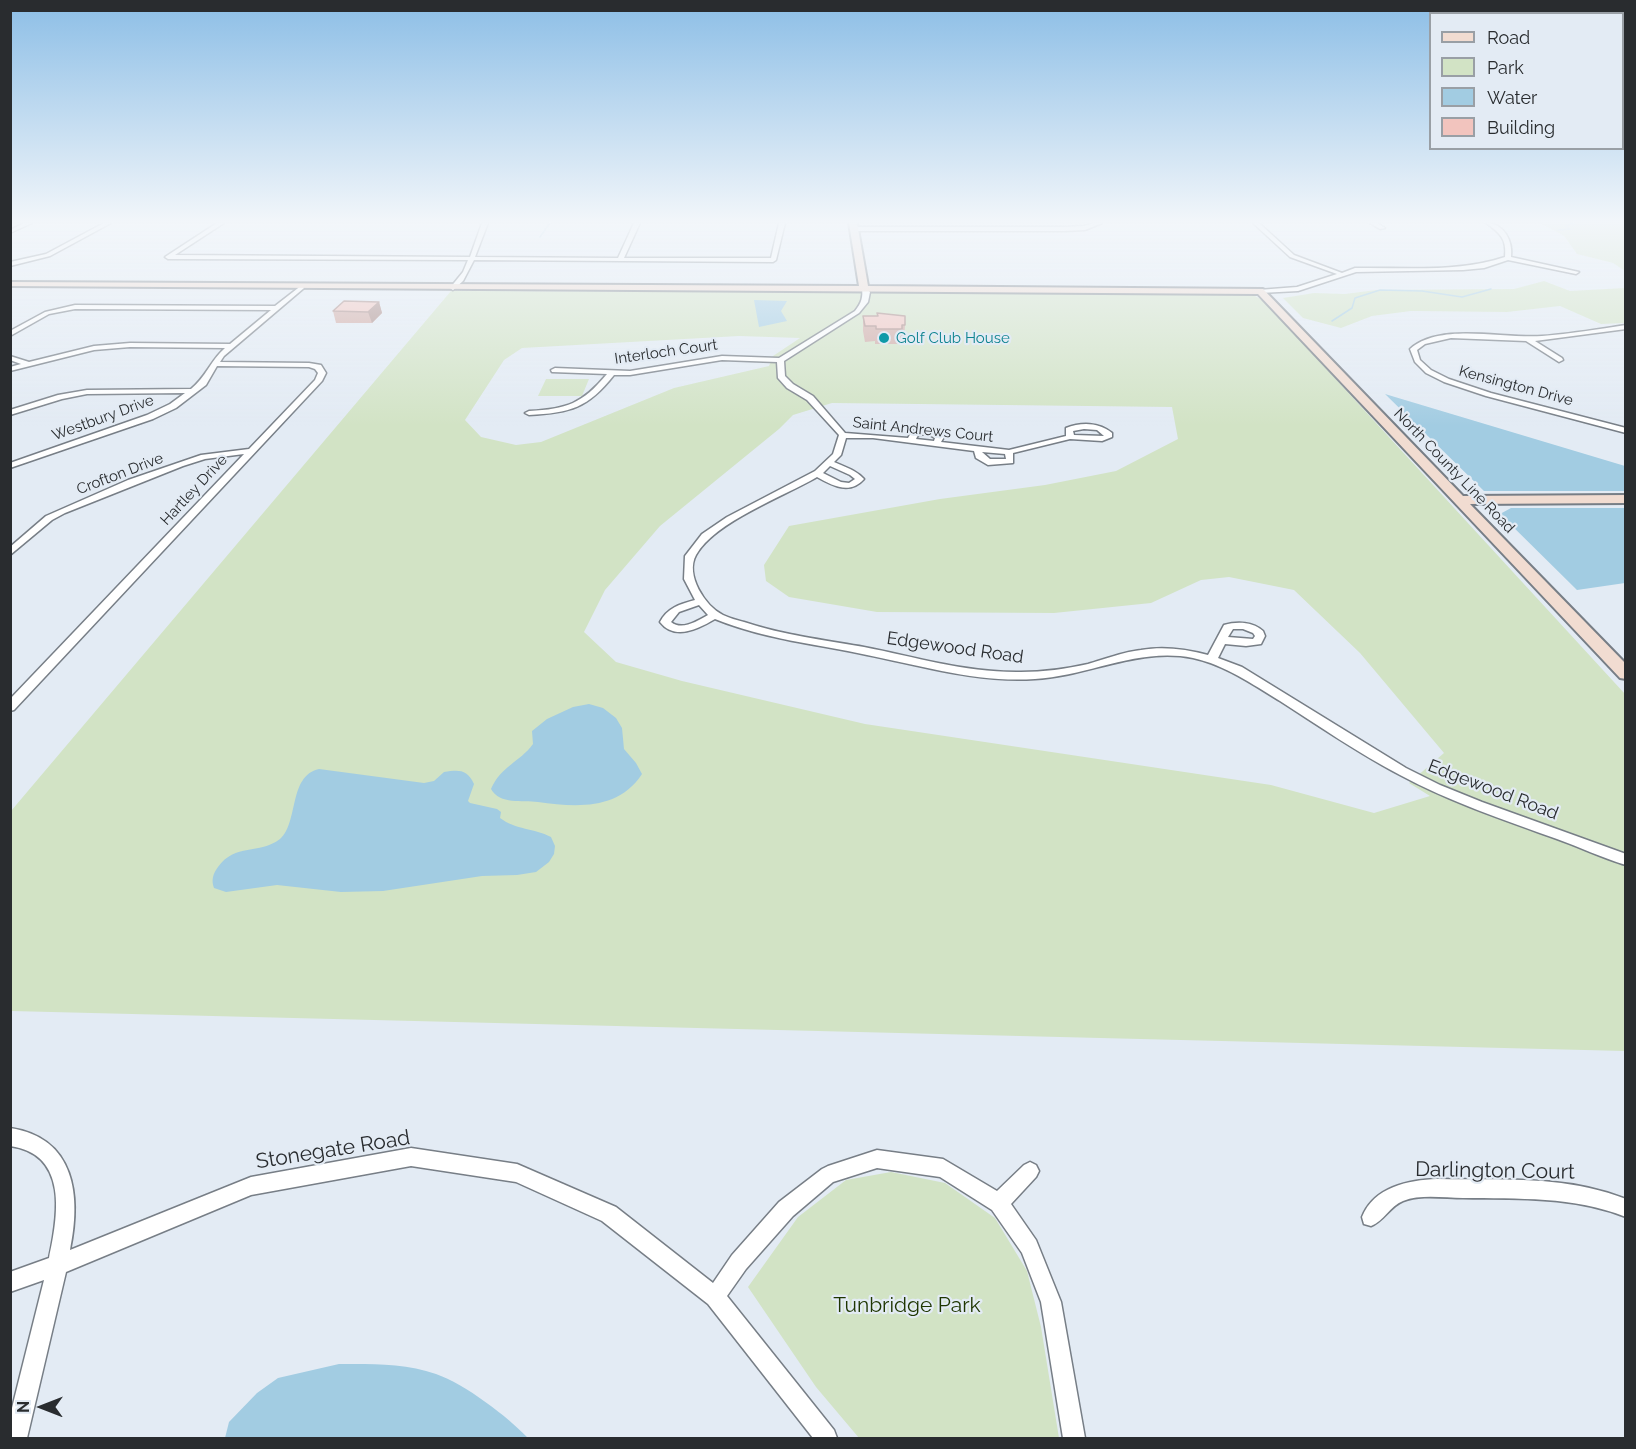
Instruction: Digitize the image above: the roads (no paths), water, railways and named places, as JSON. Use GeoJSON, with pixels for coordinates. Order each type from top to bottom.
{"type":"FeatureCollection","features":[{"type":"Feature","properties":{"kind":"street","name":"Westbury Drive"},"geometry":{"type":"LineString","coordinates":[[10,466],[150,417],[172,406],[194,391],[231,346],[298,291]]}},
{"type":"Feature","properties":{"kind":"street"},"geometry":{"type":"LineString","coordinates":[[817,473],[847,487],[854,485],[860,479],[853,473],[831,464],[843,445],[843,435],[810,399],[785,381],[781,376],[780,360],[857,312],[866,299],[866,291]]}},
{"type":"Feature","properties":{"kind":"street"},"geometry":{"type":"LineString","coordinates":[[1185,291],[1267,291]]}},
{"type":"Feature","properties":{"kind":"street","name":"North County Line Road"},"geometry":{"type":"LineString","coordinates":[[1260,291],[1626,674]]}},
{"type":"Feature","properties":{"kind":"street"},"geometry":{"type":"LineString","coordinates":[[10,334],[47,313],[75,307],[276,308]]}},
{"type":"Feature","properties":{"kind":"street","name":"Kensington Drive"},"geometry":{"type":"LineString","coordinates":[[1625,328],[1528,339],[1440,338],[1422,342],[1413,349],[1413,354],[1419,364],[1429,371],[1459,386],[1626,431]]}},
{"type":"Feature","properties":{"kind":"street"},"geometry":{"type":"LineString","coordinates":[[1528,339],[1559,360]]}},
{"type":"Feature","properties":{"kind":"street"},"geometry":{"type":"LineString","coordinates":[[10,369],[74,351],[112,346],[231,346]]}},
{"type":"Feature","properties":{"kind":"street"},"geometry":{"type":"LineString","coordinates":[[10,358],[28,364]]}},
{"type":"Feature","properties":{"kind":"street","name":"Interloch Court"},"geometry":{"type":"LineString","coordinates":[[555,370],[611,374],[646,371],[722,358],[780,360]]}},
{"type":"Feature","properties":{"kind":"street","name":"Hartley Drive"},"geometry":{"type":"LineString","coordinates":[[10,707],[321,377],[321,370],[314,366],[301,364],[215,364]]}},
{"type":"Feature","properties":{"kind":"street"},"geometry":{"type":"LineString","coordinates":[[530,413],[555,412],[585,403],[594,396],[611,374]]}},
{"type":"Feature","properties":{"kind":"street"},"geometry":{"type":"LineString","coordinates":[[10,413],[87,392],[194,391]]}},
{"type":"Feature","properties":{"kind":"street","name":"Saint Andrews Court"},"geometry":{"type":"LineString","coordinates":[[843,435],[911,441],[978,451],[979,456],[988,462],[1010,461],[1009,452],[1070,437]]}},
{"type":"Feature","properties":{"kind":"street","name":"Crofton Drive"},"geometry":{"type":"LineString","coordinates":[[10,552],[49,518],[62,511],[209,454],[251,451]]}},
{"type":"Feature","properties":{"kind":"street","name":"Edgewood Road"},"geometry":{"type":"LineString","coordinates":[[831,464],[741,513],[701,540],[691,556],[688,575],[692,588],[716,615],[777,634],[936,664],[1016,676],[1065,673],[1141,653],[1180,653],[1212,658],[1238,669],[1402,771],[1428,784],[1455,797],[1588,844],[1626,860]]}},
{"type":"Feature","properties":{"kind":"street"},"geometry":{"type":"LineString","coordinates":[[1461,500],[1626,499]]}},
{"type":"Feature","properties":{"kind":"street"},"geometry":{"type":"LineString","coordinates":[[702,601],[672,612],[666,617],[667,626],[673,629],[689,627],[716,615]]}},
{"type":"Feature","properties":{"kind":"street"},"geometry":{"type":"LineString","coordinates":[[1212,658],[1221,640]]}},
{"type":"Feature","properties":{"kind":"street"},"geometry":{"type":"LineString","coordinates":[[10,1137],[20,1137],[40,1147],[62,1173],[66,1197],[58,1265],[16,1438]]}},
{"type":"Feature","properties":{"kind":"street","name":"Stonegate Road"},"geometry":{"type":"LineString","coordinates":[[10,1282],[58,1265],[251,1186],[411,1157],[517,1173],[609,1214],[715,1297],[825,1438]]}},
{"type":"Feature","properties":{"kind":"street"},"geometry":{"type":"LineString","coordinates":[[715,1297],[739,1262],[786,1209],[828,1175],[877,1159],[943,1168],[999,1203],[1029,1247],[1051,1302],[1074,1438]]}},
{"type":"Feature","properties":{"kind":"street"},"geometry":{"type":"LineString","coordinates":[[999,1203],[1030,1171]]}},
{"type":"Feature","properties":{"kind":"street","name":"Darlington Court"},"geometry":{"type":"LineString","coordinates":[[1371,1217],[1380,1207],[1401,1193],[1428,1189],[1564,1192],[1607,1199],[1626,1208]]}},
{"type":"Feature","properties":{"kind":"water"},"geometry":{"type":"Polygon","coordinates":[[[754,300],[787,301],[781,311],[787,321],[759,327],[754,300]]]}},
{"type":"Feature","properties":{"kind":"water"},"geometry":{"type":"Polygon","coordinates":[[[1385,394],[1625,466],[1625,491],[1484,491],[1385,394]]]}},
{"type":"Feature","properties":{"kind":"water"},"geometry":{"type":"Polygon","coordinates":[[[1511,508],[1625,508],[1625,583],[1577,590],[1500,514],[1511,508]]]}},
{"type":"Feature","properties":{"kind":"water"},"geometry":{"type":"Polygon","coordinates":[[[589,704],[603,708],[616,718],[622,728],[624,749],[642,774],[632,786],[621,795],[608,800],[581,805],[512,801],[495,794],[491,789],[495,781],[533,744],[532,731],[547,719],[573,707],[589,704]]]}},
{"type":"Feature","properties":{"kind":"water"},"geometry":{"type":"Polygon","coordinates":[[[319,769],[424,783],[434,781],[444,772],[465,773],[474,784],[468,801],[470,803],[497,809],[501,812],[500,818],[506,822],[551,837],[555,846],[554,854],[549,862],[536,872],[482,876],[383,891],[341,892],[277,885],[226,892],[214,888],[214,875],[225,860],[232,855],[264,847],[280,839],[290,822],[302,781],[309,773],[319,769]]]}},
{"type":"Feature","properties":{"kind":"water"},"geometry":{"type":"Polygon","coordinates":[[[339,1364],[400,1366],[436,1374],[460,1385],[485,1402],[528,1438],[225,1438],[229,1422],[257,1393],[278,1378],[339,1364]]]}},
{"type":"Feature","properties":{"kind":"waterway"},"geometry":{"type":"LineString","coordinates":[[1332,321],[1352,308],[1355,298],[1378,291]]}},
{"type":"Feature","properties":{"kind":"waterway"},"geometry":{"type":"LineString","coordinates":[[1406,291],[1462,297],[1485,291]]}},
{"type":"Feature","properties":{"kind":"place","name":"Golf Club House"},"geometry":{"type":"Point","coordinates":[884,338]}},
{"type":"Feature","properties":{"kind":"park label","name":"Tunbridge Park"},"geometry":{"type":"Point","coordinates":[907,1306]}}]}
